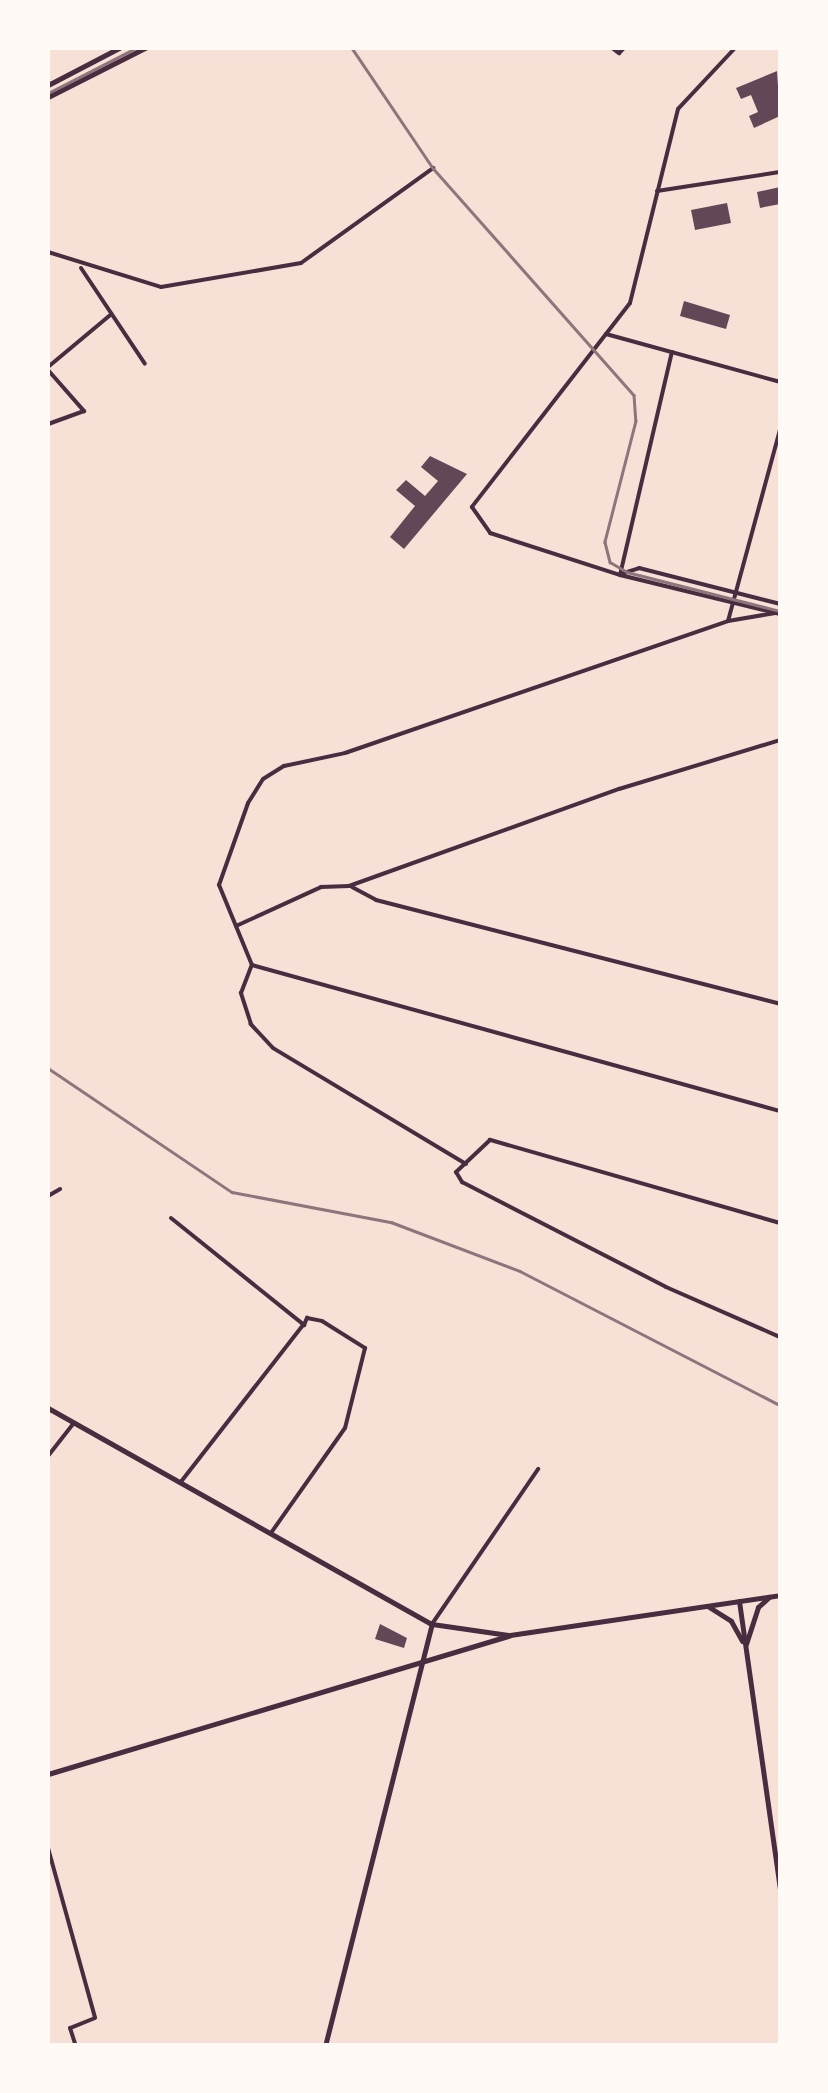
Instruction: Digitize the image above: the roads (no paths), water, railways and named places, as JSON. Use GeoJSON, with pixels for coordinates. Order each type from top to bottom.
{"type":"FeatureCollection","features":[{"type":"Feature","properties":{"kind":"main road"},"geometry":{"type":"LineString","coordinates":[[48,85],[119,48]]}},
{"type":"Feature","properties":{"kind":"main road"},"geometry":{"type":"LineString","coordinates":[[48,97],[145,48]]}},
{"type":"Feature","properties":{"kind":"main road"},"geometry":{"type":"LineString","coordinates":[[48,1408],[432,1624],[510,1635]]}},
{"type":"Feature","properties":{"kind":"main road"},"geometry":{"type":"LineString","coordinates":[[48,1774],[510,1635],[780,1596]]}},
{"type":"Feature","properties":{"kind":"main road"},"geometry":{"type":"LineString","coordinates":[[745,1647],[758,1607],[769,1597]]}},
{"type":"Feature","properties":{"kind":"main road"},"geometry":{"type":"LineString","coordinates":[[739,1601],[780,1890]]}},
{"type":"Feature","properties":{"kind":"main road"},"geometry":{"type":"LineString","coordinates":[[706,1606],[731,1622],[745,1647]]}},
{"type":"Feature","properties":{"kind":"main road"},"geometry":{"type":"LineString","coordinates":[[325,2046],[432,1624]]}},
{"type":"Feature","properties":{"kind":"street"},"geometry":{"type":"LineString","coordinates":[[612,48],[619,53],[624,48]]}},
{"type":"Feature","properties":{"kind":"street"},"geometry":{"type":"LineString","coordinates":[[735,48],[678,109],[656,191],[643,271],[630,303],[472,507],[490,532],[620,574],[778,614]]}},
{"type":"Feature","properties":{"kind":"street"},"geometry":{"type":"LineString","coordinates":[[48,252],[80,267],[161,287],[301,263],[432,168]]}},
{"type":"Feature","properties":{"kind":"street"},"geometry":{"type":"LineString","coordinates":[[656,191],[780,172]]}},
{"type":"Feature","properties":{"kind":"street"},"geometry":{"type":"LineString","coordinates":[[80,267],[144,364]]}},
{"type":"Feature","properties":{"kind":"street"},"geometry":{"type":"LineString","coordinates":[[48,424],[84,412],[48,368],[111,314]]}},
{"type":"Feature","properties":{"kind":"street"},"geometry":{"type":"LineString","coordinates":[[606,334],[780,382]]}},
{"type":"Feature","properties":{"kind":"street"},"geometry":{"type":"LineString","coordinates":[[620,574],[672,352]]}},
{"type":"Feature","properties":{"kind":"street"},"geometry":{"type":"LineString","coordinates":[[728,621],[780,429]]}},
{"type":"Feature","properties":{"kind":"street"},"geometry":{"type":"LineString","coordinates":[[620,574],[639,568],[780,604]]}},
{"type":"Feature","properties":{"kind":"street"},"geometry":{"type":"LineString","coordinates":[[466,1164],[273,1048],[251,1024],[241,993],[252,965],[219,885],[263,779],[284,766],[345,753],[728,621],[778,614]]}},
{"type":"Feature","properties":{"kind":"street"},"geometry":{"type":"LineString","coordinates":[[236,926],[321,887],[349,886],[780,740]]}},
{"type":"Feature","properties":{"kind":"street"},"geometry":{"type":"LineString","coordinates":[[349,886],[376,900],[780,1004]]}},
{"type":"Feature","properties":{"kind":"street"},"geometry":{"type":"LineString","coordinates":[[252,965],[780,1111]]}},
{"type":"Feature","properties":{"kind":"street"},"geometry":{"type":"LineString","coordinates":[[780,1223],[490,1140],[456,1172],[462,1182],[666,1287],[780,1337]]}},
{"type":"Feature","properties":{"kind":"street"},"geometry":{"type":"LineString","coordinates":[[48,1196],[60,1189]]}},
{"type":"Feature","properties":{"kind":"street"},"geometry":{"type":"LineString","coordinates":[[170,1218],[304,1324]]}},
{"type":"Feature","properties":{"kind":"street"},"geometry":{"type":"LineString","coordinates":[[180,1483],[307,1318],[322,1321],[365,1348],[345,1428],[270,1534]]}},
{"type":"Feature","properties":{"kind":"street"},"geometry":{"type":"LineString","coordinates":[[48,1456],[73,1424]]}},
{"type":"Feature","properties":{"kind":"street"},"geometry":{"type":"LineString","coordinates":[[432,1624],[538,1470]]}},
{"type":"Feature","properties":{"kind":"street"},"geometry":{"type":"LineString","coordinates":[[48,1848],[95,2018],[70,2028],[76,2046]]}},
{"type":"Feature","properties":{"kind":"tram line"},"geometry":{"type":"LineString","coordinates":[[48,93],[136,48]]}},
{"type":"Feature","properties":{"kind":"tram line"},"geometry":{"type":"LineString","coordinates":[[352,48],[433,168],[634,395],[636,421],[605,542],[610,562],[627,572],[780,611]]}},
{"type":"Feature","properties":{"kind":"railway"},"geometry":{"type":"LineString","coordinates":[[48,1068],[232,1192],[391,1222],[520,1271],[780,1405]]}}]}
